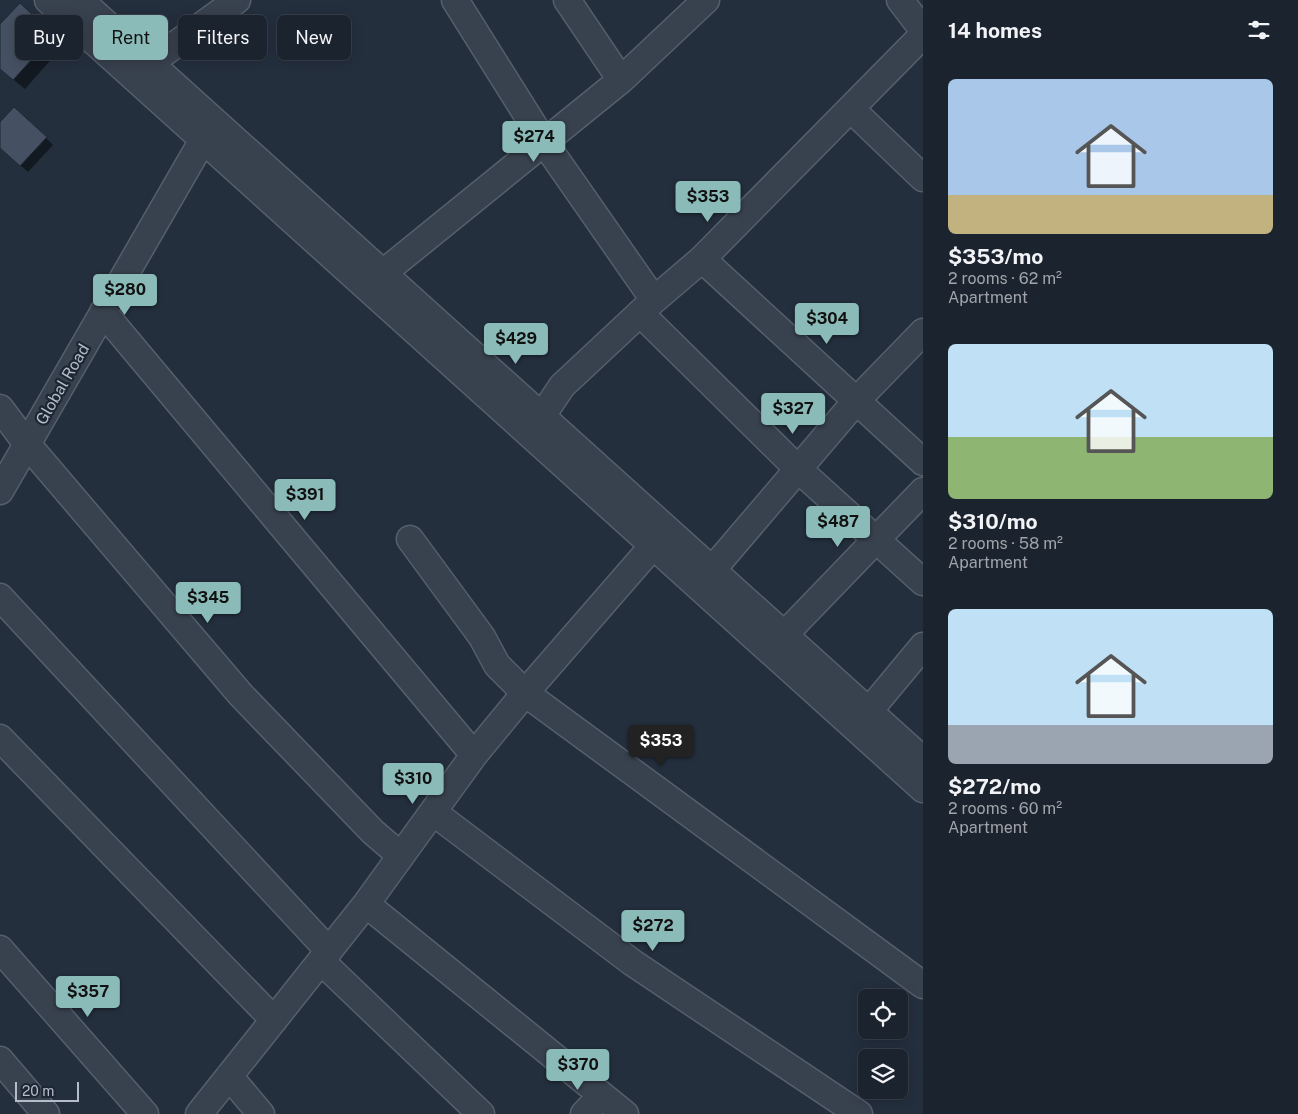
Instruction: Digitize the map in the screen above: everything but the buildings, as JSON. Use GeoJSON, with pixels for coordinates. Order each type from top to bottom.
{"type":"FeatureCollection","features":[{"type":"Feature","properties":{"kind":"street"},"geometry":{"type":"LineString","coordinates":[[48,0],[383,273],[537,427]]}},
{"type":"Feature","properties":{"kind":"street"},"geometry":{"type":"LineString","coordinates":[[80,0],[150,63],[209,130],[660,537],[923,789]]}},
{"type":"Feature","properties":{"kind":"street"},"geometry":{"type":"LineString","coordinates":[[150,63],[237,0]]}},
{"type":"Feature","properties":{"kind":"street"},"geometry":{"type":"LineString","coordinates":[[455,0],[647,306],[798,469],[923,582]]}},
{"type":"Feature","properties":{"kind":"street"},"geometry":{"type":"LineString","coordinates":[[567,0],[621,80]]}},
{"type":"Feature","properties":{"kind":"street"},"geometry":{"type":"LineString","coordinates":[[383,273],[621,80],[706,0]]}},
{"type":"Feature","properties":{"kind":"street"},"geometry":{"type":"LineString","coordinates":[[900,0],[923,30]]}},
{"type":"Feature","properties":{"kind":"street"},"geometry":{"type":"LineString","coordinates":[[537,427],[562,386],[647,306],[702,259],[923,35]]}},
{"type":"Feature","properties":{"kind":"street"},"geometry":{"type":"LineString","coordinates":[[851,108],[923,178]]}},
{"type":"Feature","properties":{"kind":"street","name":"Global Road"},"geometry":{"type":"LineString","coordinates":[[0,491],[209,130]]}},
{"type":"Feature","properties":{"kind":"street"},"geometry":{"type":"LineString","coordinates":[[702,259],[923,462]]}},
{"type":"Feature","properties":{"kind":"street"},"geometry":{"type":"LineString","coordinates":[[103,312],[474,755]]}},
{"type":"Feature","properties":{"kind":"street"},"geometry":{"type":"LineString","coordinates":[[712,570],[856,400],[923,332]]}},
{"type":"Feature","properties":{"kind":"street"},"geometry":{"type":"LineString","coordinates":[[0,408],[27,444],[241,695],[373,832],[401,856]]}},
{"type":"Feature","properties":{"kind":"street"},"geometry":{"type":"LineString","coordinates":[[784,635],[923,490]]}},
{"type":"Feature","properties":{"kind":"street"},"geometry":{"type":"LineString","coordinates":[[660,537],[712,570],[923,760]]}},
{"type":"Feature","properties":{"kind":"street"},"geometry":{"type":"LineString","coordinates":[[199,1114],[366,904],[474,755],[660,537]]}},
{"type":"Feature","properties":{"kind":"street"},"geometry":{"type":"LineString","coordinates":[[410,539],[482,637],[497,665],[525,693],[923,985]]}},
{"type":"Feature","properties":{"kind":"street"},"geometry":{"type":"LineString","coordinates":[[0,597],[325,956],[480,1114]]}},
{"type":"Feature","properties":{"kind":"street"},"geometry":{"type":"LineString","coordinates":[[869,711],[923,646]]}},
{"type":"Feature","properties":{"kind":"street"},"geometry":{"type":"LineString","coordinates":[[0,738],[274,1020]]}},
{"type":"Feature","properties":{"kind":"street"},"geometry":{"type":"LineString","coordinates":[[433,812],[633,964],[859,1114]]}},
{"type":"Feature","properties":{"kind":"street"},"geometry":{"type":"LineString","coordinates":[[366,904],[592,1105],[625,1114]]}},
{"type":"Feature","properties":{"kind":"street"},"geometry":{"type":"LineString","coordinates":[[0,950],[145,1114]]}},
{"type":"Feature","properties":{"kind":"street"},"geometry":{"type":"LineString","coordinates":[[0,1060],[46,1114]]}},
{"type":"Feature","properties":{"kind":"street"},"geometry":{"type":"LineString","coordinates":[[229,1076],[262,1114]]}}]}
